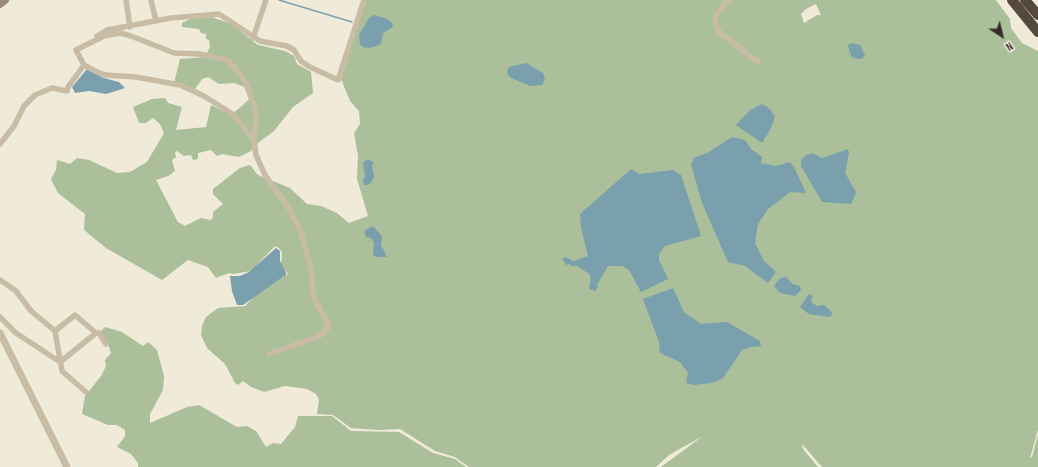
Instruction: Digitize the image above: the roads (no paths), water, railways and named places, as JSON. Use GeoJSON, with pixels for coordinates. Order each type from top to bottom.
{"type":"FeatureCollection","features":[{"type":"Feature","properties":{"kind":"highway"},"geometry":{"type":"LineString","coordinates":[[1012,0],[1033,15]]}},
{"type":"Feature","properties":{"kind":"highway"},"geometry":{"type":"LineString","coordinates":[[1026,0],[1033,15],[1038,32]]}},
{"type":"Feature","properties":{"kind":"main road"},"geometry":{"type":"LineString","coordinates":[[0,4],[5,0]]}},
{"type":"Feature","properties":{"kind":"street"},"geometry":{"type":"LineString","coordinates":[[126,0],[130,27]]}},
{"type":"Feature","properties":{"kind":"street"},"geometry":{"type":"LineString","coordinates":[[151,0],[156,21]]}},
{"type":"Feature","properties":{"kind":"street"},"geometry":{"type":"LineString","coordinates":[[254,38],[266,0]]}},
{"type":"Feature","properties":{"kind":"street"},"geometry":{"type":"LineString","coordinates":[[254,140],[234,115],[204,96],[180,85],[136,77],[106,75],[84,65],[76,50],[107,30],[187,16],[219,14],[239,26],[254,38],[268,44],[286,46],[294,50],[301,61],[310,67],[338,80],[364,0]]}},
{"type":"Feature","properties":{"kind":"street"},"geometry":{"type":"LineString","coordinates":[[728,0],[716,15],[715,22],[718,31],[758,62]]}},
{"type":"Feature","properties":{"kind":"street"},"geometry":{"type":"LineString","coordinates":[[83,45],[104,36],[120,33],[174,53],[200,54],[227,60],[240,73],[254,105],[256,118],[254,140],[256,155],[265,175],[288,206],[301,232],[312,273],[313,296],[329,326],[324,333],[317,337],[269,354]]}},
{"type":"Feature","properties":{"kind":"street"},"geometry":{"type":"LineString","coordinates":[[0,144],[14,126],[24,106],[35,95],[52,88],[67,91],[68,87],[84,65]]}},
{"type":"Feature","properties":{"kind":"street"},"geometry":{"type":"LineString","coordinates":[[0,280],[16,291],[32,311],[55,331],[62,371],[86,392]]}},
{"type":"Feature","properties":{"kind":"street"},"geometry":{"type":"LineString","coordinates":[[55,331],[76,315],[96,333],[99,333],[106,344]]}},
{"type":"Feature","properties":{"kind":"street"},"geometry":{"type":"LineString","coordinates":[[0,317],[16,333],[60,362]]}},
{"type":"Feature","properties":{"kind":"street"},"geometry":{"type":"LineString","coordinates":[[0,333],[67,467]]}},
{"type":"Feature","properties":{"kind":"street"},"geometry":{"type":"LineString","coordinates":[[60,362],[96,333]]}},
{"type":"Feature","properties":{"kind":"water"},"geometry":{"type":"Polygon","coordinates":[[[374,15],[387,19],[392,23],[393,27],[383,33],[381,44],[370,48],[363,47],[360,44],[359,35],[369,18],[374,15]]]}},
{"type":"Feature","properties":{"kind":"water"},"geometry":{"type":"Polygon","coordinates":[[[851,43],[860,45],[865,55],[862,59],[853,58],[850,54],[848,45],[851,43]]]}},
{"type":"Feature","properties":{"kind":"water"},"geometry":{"type":"Polygon","coordinates":[[[526,63],[543,73],[545,80],[542,85],[530,86],[511,78],[508,75],[507,72],[509,67],[526,63]]]}},
{"type":"Feature","properties":{"kind":"water"},"geometry":{"type":"Polygon","coordinates":[[[87,69],[104,78],[119,82],[125,88],[106,94],[89,91],[75,93],[72,87],[87,69]]]}},
{"type":"Feature","properties":{"kind":"water"},"geometry":{"type":"Polygon","coordinates":[[[762,104],[770,109],[775,117],[771,128],[762,143],[736,125],[750,110],[762,104]]]}},
{"type":"Feature","properties":{"kind":"water"},"geometry":{"type":"Polygon","coordinates":[[[732,137],[745,140],[751,149],[762,157],[761,163],[776,166],[790,162],[794,167],[806,193],[790,192],[768,209],[758,224],[755,243],[764,261],[776,272],[768,283],[745,266],[728,262],[702,203],[691,165],[694,158],[709,152],[732,137]]]}},
{"type":"Feature","properties":{"kind":"water"},"geometry":{"type":"Polygon","coordinates":[[[848,149],[849,153],[845,173],[856,192],[851,204],[822,202],[801,166],[801,160],[806,155],[812,153],[822,158],[848,149]]]}},
{"type":"Feature","properties":{"kind":"water"},"geometry":{"type":"Polygon","coordinates":[[[368,159],[374,163],[372,166],[374,177],[371,183],[364,185],[363,180],[365,176],[363,163],[368,159]]]}},
{"type":"Feature","properties":{"kind":"water"},"geometry":{"type":"Polygon","coordinates":[[[631,169],[640,174],[673,170],[681,175],[701,236],[665,246],[659,254],[659,260],[668,279],[641,292],[629,270],[622,266],[608,266],[595,291],[589,289],[591,277],[588,273],[577,266],[571,266],[569,264],[566,265],[562,259],[566,257],[573,261],[588,256],[581,228],[580,214],[631,169]]]}},
{"type":"Feature","properties":{"kind":"water"},"geometry":{"type":"Polygon","coordinates":[[[373,226],[382,236],[381,245],[387,257],[376,257],[373,255],[374,243],[371,238],[366,237],[364,231],[373,226]]]}},
{"type":"Feature","properties":{"kind":"water"},"geometry":{"type":"Polygon","coordinates":[[[276,248],[280,251],[280,261],[286,275],[243,305],[237,305],[232,291],[230,276],[240,276],[249,272],[276,248]]]}},
{"type":"Feature","properties":{"kind":"water"},"geometry":{"type":"Polygon","coordinates":[[[786,277],[793,284],[800,286],[801,290],[795,296],[780,293],[774,286],[780,278],[786,277]]]}},
{"type":"Feature","properties":{"kind":"water"},"geometry":{"type":"Polygon","coordinates":[[[673,288],[684,312],[701,324],[727,322],[760,341],[761,346],[742,350],[723,378],[712,383],[694,385],[686,383],[688,373],[680,362],[660,353],[659,342],[643,299],[673,288]]]}},
{"type":"Feature","properties":{"kind":"water"},"geometry":{"type":"Polygon","coordinates":[[[809,294],[813,296],[811,302],[817,306],[824,305],[831,311],[832,315],[829,317],[809,314],[800,307],[809,294]]]}},
{"type":"Feature","properties":{"kind":"waterway"},"geometry":{"type":"LineString","coordinates":[[279,0],[352,22]]}}]}
